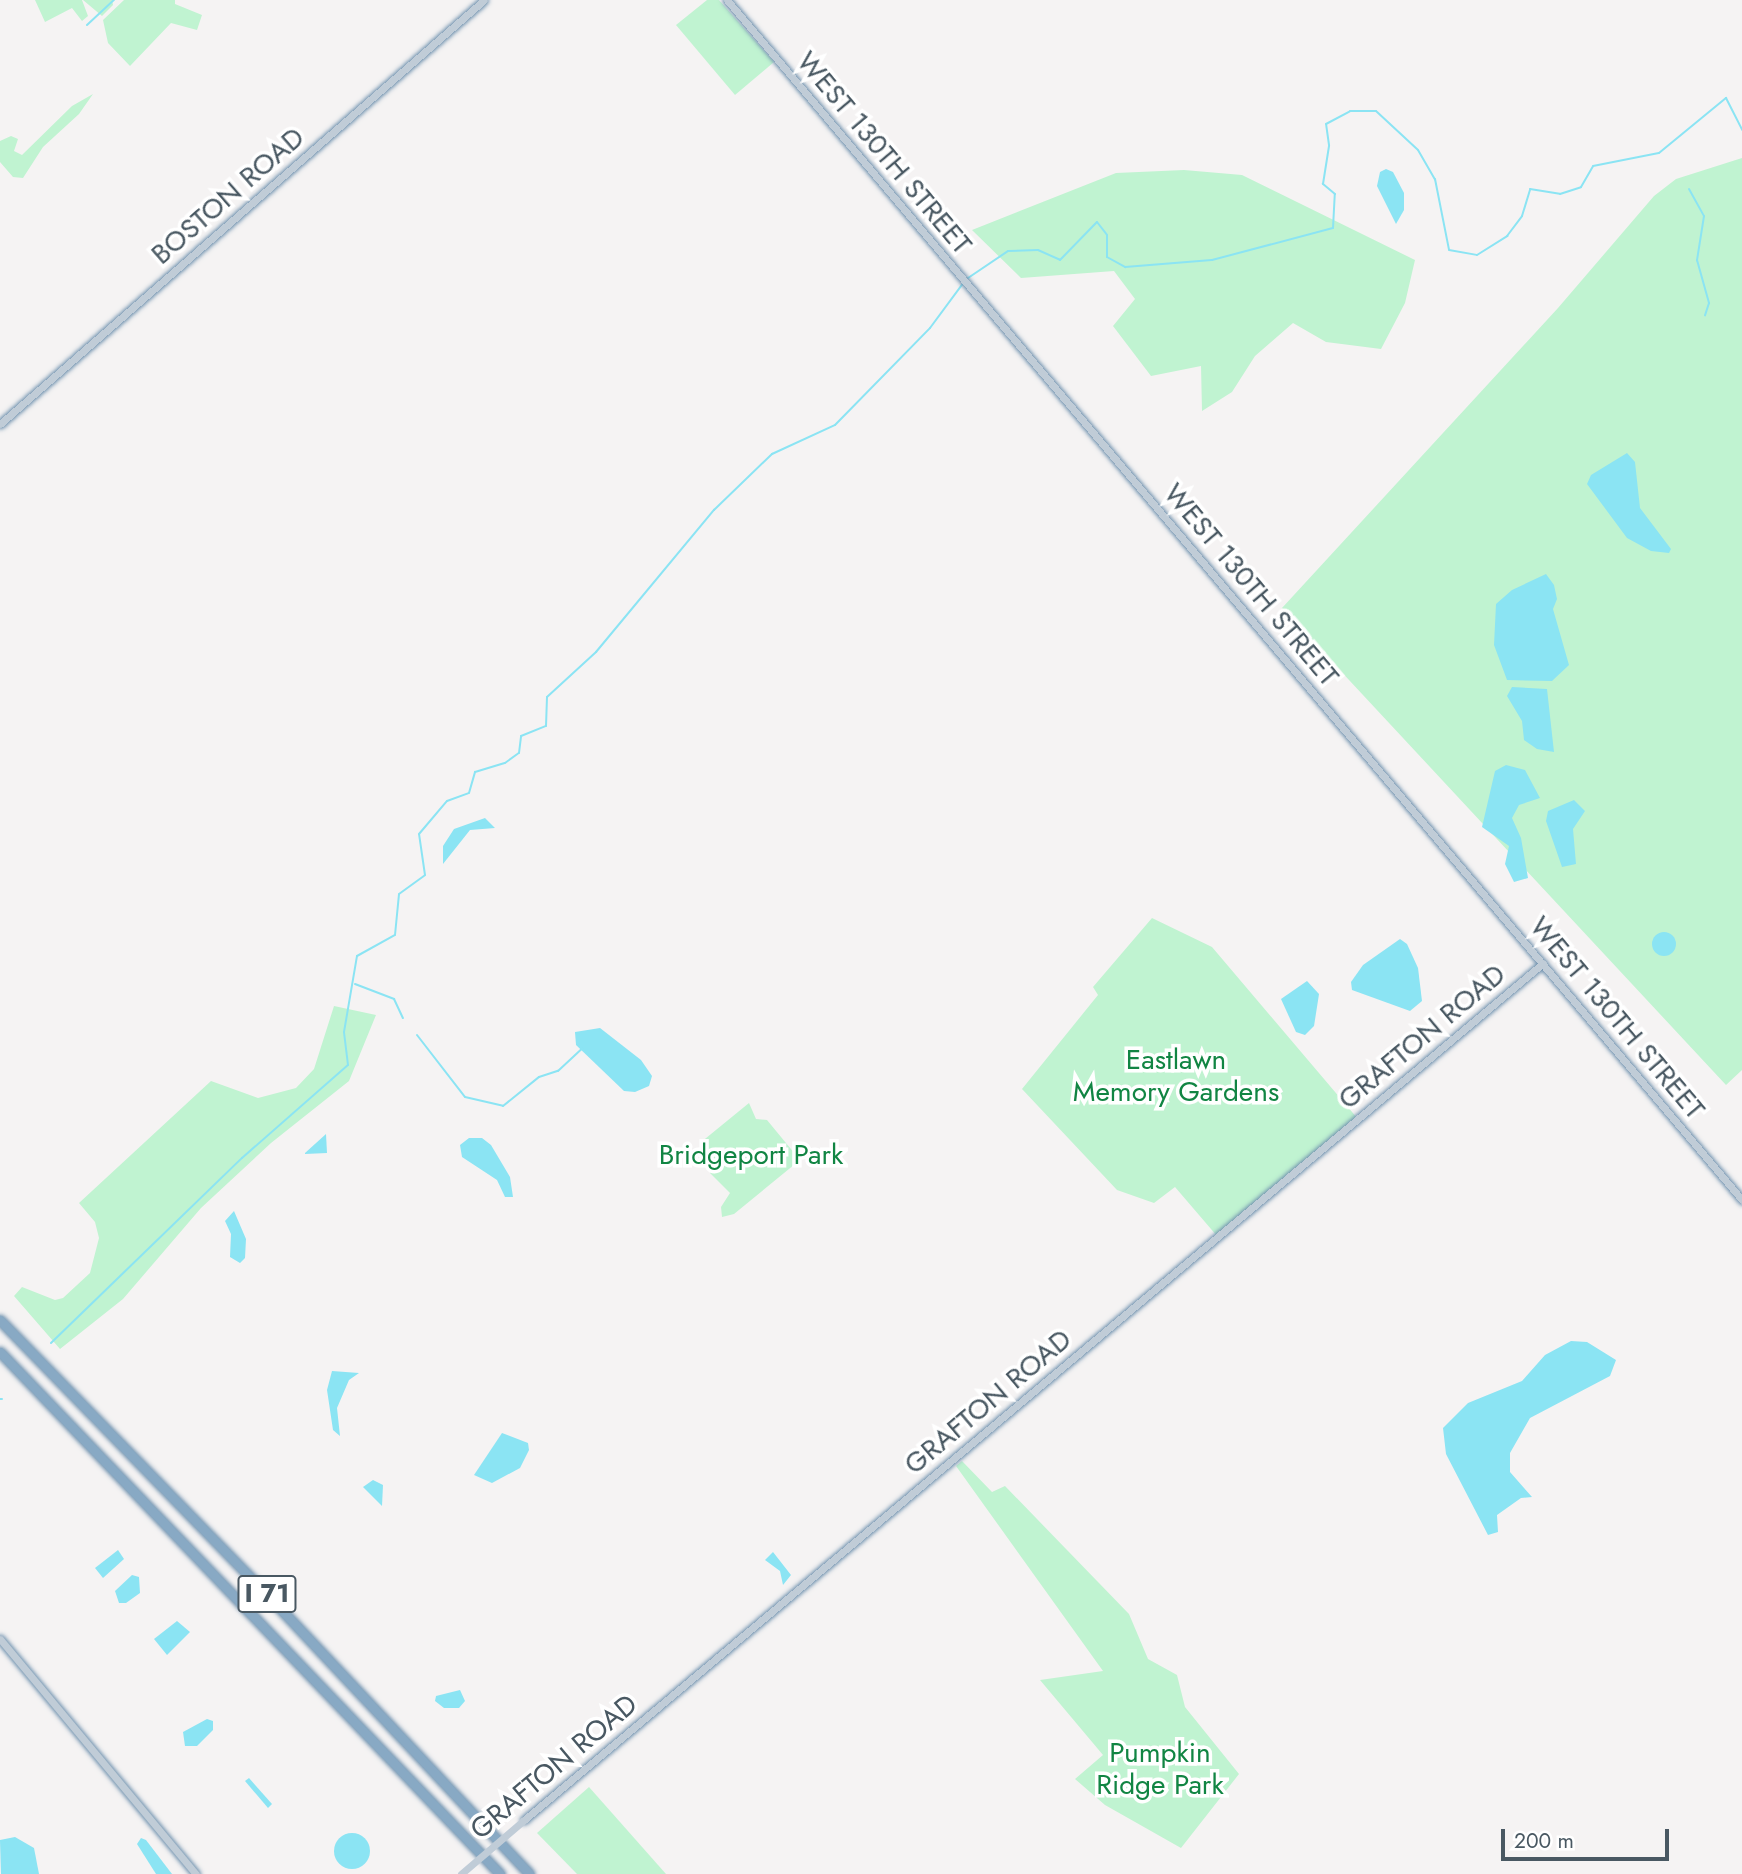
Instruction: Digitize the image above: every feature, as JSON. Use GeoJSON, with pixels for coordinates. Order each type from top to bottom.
{"type":"FeatureCollection","features":[{"type":"Feature","properties":{"kind":"highway","name":"I 71"},"geometry":{"type":"LineString","coordinates":[[0,1320],[259,1586],[529,1874]]}},
{"type":"Feature","properties":{"kind":"highway","name":"I 71"},"geometry":{"type":"LineString","coordinates":[[0,1352],[500,1874]]}},
{"type":"Feature","properties":{"kind":"street","name":"BOSTON ROAD"},"geometry":{"type":"LineString","coordinates":[[0,424],[484,0]]}},
{"type":"Feature","properties":{"kind":"street","name":"WEST 130TH STREET"},"geometry":{"type":"LineString","coordinates":[[727,0],[1742,1200]]}},
{"type":"Feature","properties":{"kind":"street","name":"GRAFTON ROAD"},"geometry":{"type":"LineString","coordinates":[[460,1874],[1543,963]]}},
{"type":"Feature","properties":{"kind":"street"},"geometry":{"type":"LineString","coordinates":[[0,1639],[196,1874]]}},
{"type":"Feature","properties":{"kind":"green space"},"geometry":{"type":"Polygon","coordinates":[[[35,0],[82,0],[88,16],[82,21],[72,8],[45,22],[35,0]]]}},
{"type":"Feature","properties":{"kind":"green space"},"geometry":{"type":"Polygon","coordinates":[[[83,0],[112,0],[113,5],[102,16],[83,0]]]}},
{"type":"Feature","properties":{"kind":"green space"},"geometry":{"type":"Polygon","coordinates":[[[124,0],[175,0],[175,4],[202,15],[197,30],[171,23],[130,66],[108,43],[103,20],[124,0]]]}},
{"type":"Feature","properties":{"kind":"green space"},"geometry":{"type":"Polygon","coordinates":[[[707,0],[719,0],[774,62],[735,95],[676,25],[707,0]]]}},
{"type":"Feature","properties":{"kind":"green space"},"geometry":{"type":"Polygon","coordinates":[[[93,94],[79,114],[43,147],[23,178],[13,177],[0,162],[0,141],[11,136],[18,139],[14,151],[22,155],[72,106],[93,94]]]}},
{"type":"Feature","properties":{"kind":"green space"},"geometry":{"type":"Polygon","coordinates":[[[1742,158],[1742,1070],[1726,1085],[1282,608],[1558,308],[1654,196],[1676,179],[1742,158]]]}},
{"type":"Feature","properties":{"kind":"green space"},"geometry":{"type":"Polygon","coordinates":[[[1184,170],[1242,175],[1415,260],[1405,303],[1381,349],[1326,342],[1293,323],[1255,356],[1232,392],[1202,411],[1201,366],[1151,376],[1113,326],[1135,299],[1114,271],[1021,278],[972,230],[1116,173],[1184,170]]]}},
{"type":"Feature","properties":{"kind":"green space","name":"Eastlawn Memory Gardens"},"geometry":{"type":"Polygon","coordinates":[[[1152,918],[1212,947],[1358,1119],[1217,1236],[1175,1187],[1154,1203],[1117,1190],[1022,1089],[1098,995],[1093,987],[1152,918]]]}},
{"type":"Feature","properties":{"kind":"green space"},"geometry":{"type":"Polygon","coordinates":[[[334,1006],[376,1015],[349,1081],[271,1143],[201,1208],[123,1299],[60,1349],[14,1296],[22,1287],[55,1300],[63,1298],[90,1273],[99,1238],[95,1222],[79,1203],[211,1081],[258,1098],[296,1088],[314,1069],[334,1006]]]}},
{"type":"Feature","properties":{"kind":"green space","name":"Bridgeport Park"},"geometry":{"type":"Polygon","coordinates":[[[749,1103],[756,1119],[767,1120],[800,1160],[734,1214],[722,1217],[721,1207],[730,1193],[710,1173],[715,1161],[700,1143],[749,1103]]]}},
{"type":"Feature","properties":{"kind":"green space","name":"Pumpkin Ridge Park"},"geometry":{"type":"Polygon","coordinates":[[[962,1461],[992,1492],[1005,1486],[1129,1614],[1148,1659],[1177,1675],[1185,1707],[1239,1774],[1181,1848],[1105,1805],[1075,1779],[1103,1755],[1040,1680],[1103,1671],[956,1466],[962,1461]]]}},
{"type":"Feature","properties":{"kind":"green space"},"geometry":{"type":"Polygon","coordinates":[[[589,1787],[666,1874],[577,1874],[537,1833],[589,1787]]]}},
{"type":"Feature","properties":{"kind":"water"},"geometry":{"type":"Polygon","coordinates":[[[1386,169],[1393,172],[1404,193],[1404,210],[1396,224],[1377,186],[1380,172],[1386,169]]]}},
{"type":"Feature","properties":{"kind":"water"},"geometry":{"type":"Polygon","coordinates":[[[1627,453],[1635,462],[1640,508],[1671,549],[1669,553],[1651,551],[1627,538],[1587,484],[1591,475],[1627,453]]]}},
{"type":"Feature","properties":{"kind":"water"},"geometry":{"type":"Polygon","coordinates":[[[1546,574],[1554,585],[1557,599],[1553,609],[1569,665],[1552,681],[1507,680],[1494,645],[1496,604],[1512,590],[1546,574]]]}},
{"type":"Feature","properties":{"kind":"water"},"geometry":{"type":"Polygon","coordinates":[[[1512,687],[1547,689],[1554,752],[1537,749],[1524,740],[1522,721],[1507,696],[1512,687]]]}},
{"type":"Feature","properties":{"kind":"water"},"geometry":{"type":"Polygon","coordinates":[[[1506,765],[1525,770],[1540,798],[1519,805],[1512,818],[1521,838],[1528,878],[1514,882],[1505,864],[1509,846],[1482,827],[1495,771],[1506,765]]]}},
{"type":"Feature","properties":{"kind":"water"},"geometry":{"type":"Polygon","coordinates":[[[1574,800],[1585,811],[1573,829],[1576,864],[1562,867],[1546,821],[1548,811],[1574,800]]]}},
{"type":"Feature","properties":{"kind":"water"},"geometry":{"type":"Polygon","coordinates":[[[485,818],[495,828],[470,830],[443,864],[443,846],[454,829],[485,818]]]}},
{"type":"Feature","properties":{"kind":"water"},"geometry":{"type":"Polygon","coordinates":[[[1664,932],[1673,935],[1676,944],[1673,953],[1664,956],[1655,953],[1652,944],[1655,935],[1664,932]]]}},
{"type":"Feature","properties":{"kind":"water"},"geometry":{"type":"Polygon","coordinates":[[[1400,939],[1407,944],[1418,968],[1422,1001],[1410,1011],[1352,990],[1351,982],[1363,965],[1400,939]]]}},
{"type":"Feature","properties":{"kind":"water"},"geometry":{"type":"Polygon","coordinates":[[[1307,981],[1319,994],[1314,1026],[1305,1035],[1296,1032],[1281,999],[1307,981]]]}},
{"type":"Feature","properties":{"kind":"water"},"geometry":{"type":"Polygon","coordinates":[[[600,1028],[641,1060],[652,1076],[649,1086],[635,1092],[624,1091],[576,1045],[575,1032],[600,1028]]]}},
{"type":"Feature","properties":{"kind":"water"},"geometry":{"type":"Polygon","coordinates":[[[326,1134],[327,1153],[305,1154],[305,1153],[326,1134]]]}},
{"type":"Feature","properties":{"kind":"water"},"geometry":{"type":"Polygon","coordinates":[[[469,1138],[482,1138],[491,1145],[510,1177],[513,1197],[505,1197],[497,1180],[462,1157],[460,1145],[469,1138]]]}},
{"type":"Feature","properties":{"kind":"water"},"geometry":{"type":"Polygon","coordinates":[[[234,1211],[246,1239],[245,1258],[240,1263],[230,1257],[231,1234],[225,1221],[234,1211]]]}},
{"type":"Feature","properties":{"kind":"water"},"geometry":{"type":"Polygon","coordinates":[[[1571,1341],[1587,1342],[1616,1360],[1610,1376],[1530,1418],[1510,1453],[1510,1472],[1532,1497],[1521,1498],[1497,1515],[1498,1532],[1488,1535],[1446,1454],[1443,1428],[1468,1403],[1522,1381],[1545,1355],[1571,1341]]]}},
{"type":"Feature","properties":{"kind":"water"},"geometry":{"type":"Polygon","coordinates":[[[332,1371],[359,1373],[349,1380],[337,1408],[340,1436],[333,1430],[327,1390],[332,1371]]]}},
{"type":"Feature","properties":{"kind":"water"},"geometry":{"type":"Polygon","coordinates":[[[502,1433],[528,1443],[529,1450],[520,1468],[492,1483],[474,1475],[502,1433]]]}},
{"type":"Feature","properties":{"kind":"water"},"geometry":{"type":"Polygon","coordinates":[[[373,1480],[383,1485],[382,1506],[363,1487],[373,1480]]]}},
{"type":"Feature","properties":{"kind":"water"},"geometry":{"type":"Polygon","coordinates":[[[118,1550],[124,1559],[103,1578],[95,1568],[118,1550]]]}},
{"type":"Feature","properties":{"kind":"water"},"geometry":{"type":"Polygon","coordinates":[[[773,1552],[791,1575],[783,1585],[780,1571],[765,1560],[773,1552]]]}},
{"type":"Feature","properties":{"kind":"water"},"geometry":{"type":"Polygon","coordinates":[[[132,1575],[139,1577],[140,1593],[126,1603],[119,1603],[115,1591],[132,1575]]]}},
{"type":"Feature","properties":{"kind":"water"},"geometry":{"type":"Polygon","coordinates":[[[177,1621],[190,1632],[167,1655],[154,1639],[177,1621]]]}},
{"type":"Feature","properties":{"kind":"water"},"geometry":{"type":"Polygon","coordinates":[[[460,1690],[465,1701],[459,1708],[444,1708],[435,1701],[436,1696],[460,1690]]]}},
{"type":"Feature","properties":{"kind":"water"},"geometry":{"type":"Polygon","coordinates":[[[207,1719],[213,1721],[213,1730],[197,1746],[185,1746],[183,1732],[207,1719]]]}},
{"type":"Feature","properties":{"kind":"water"},"geometry":{"type":"Polygon","coordinates":[[[249,1778],[272,1804],[268,1808],[245,1781],[249,1778]]]}},
{"type":"Feature","properties":{"kind":"water"},"geometry":{"type":"Polygon","coordinates":[[[352,1833],[365,1838],[370,1851],[365,1864],[352,1869],[339,1864],[334,1851],[339,1838],[352,1833]]]}},
{"type":"Feature","properties":{"kind":"water"},"geometry":{"type":"Polygon","coordinates":[[[15,1837],[34,1848],[39,1874],[1,1874],[0,1840],[15,1837]]]}},
{"type":"Feature","properties":{"kind":"water"},"geometry":{"type":"Polygon","coordinates":[[[141,1838],[146,1840],[172,1874],[156,1874],[137,1844],[141,1838]]]}},
{"type":"Feature","properties":{"kind":"waterway"},"geometry":{"type":"LineString","coordinates":[[87,25],[114,0]]}},
{"type":"Feature","properties":{"kind":"waterway"},"geometry":{"type":"LineString","coordinates":[[968,278],[1008,251],[1038,250],[1060,260],[1097,222],[1107,235],[1107,257],[1125,267],[1212,260],[1333,228],[1335,194],[1323,184],[1329,145],[1326,124],[1350,111],[1376,111],[1418,150],[1435,179],[1449,250],[1477,255],[1507,236],[1522,216],[1530,189],[1560,194],[1581,187],[1593,166],[1659,153],[1726,98],[1742,130]]}},
{"type":"Feature","properties":{"kind":"waterway"},"geometry":{"type":"LineString","coordinates":[[1689,189],[1704,216],[1697,260],[1709,303],[1705,315]]}},
{"type":"Feature","properties":{"kind":"waterway"},"geometry":{"type":"LineString","coordinates":[[51,1343],[242,1158],[348,1065],[344,1032],[357,956],[395,935],[399,894],[425,875],[419,834],[447,801],[469,793],[475,772],[505,763],[519,753],[521,736],[546,726],[547,697],[596,652],[714,510],[772,454],[835,425],[930,328],[964,282]]}},
{"type":"Feature","properties":{"kind":"waterway"},"geometry":{"type":"LineString","coordinates":[[355,984],[394,999],[403,1018]]}},
{"type":"Feature","properties":{"kind":"waterway"},"geometry":{"type":"LineString","coordinates":[[417,1035],[465,1097],[503,1106],[539,1077],[558,1071],[582,1049]]}}]}
